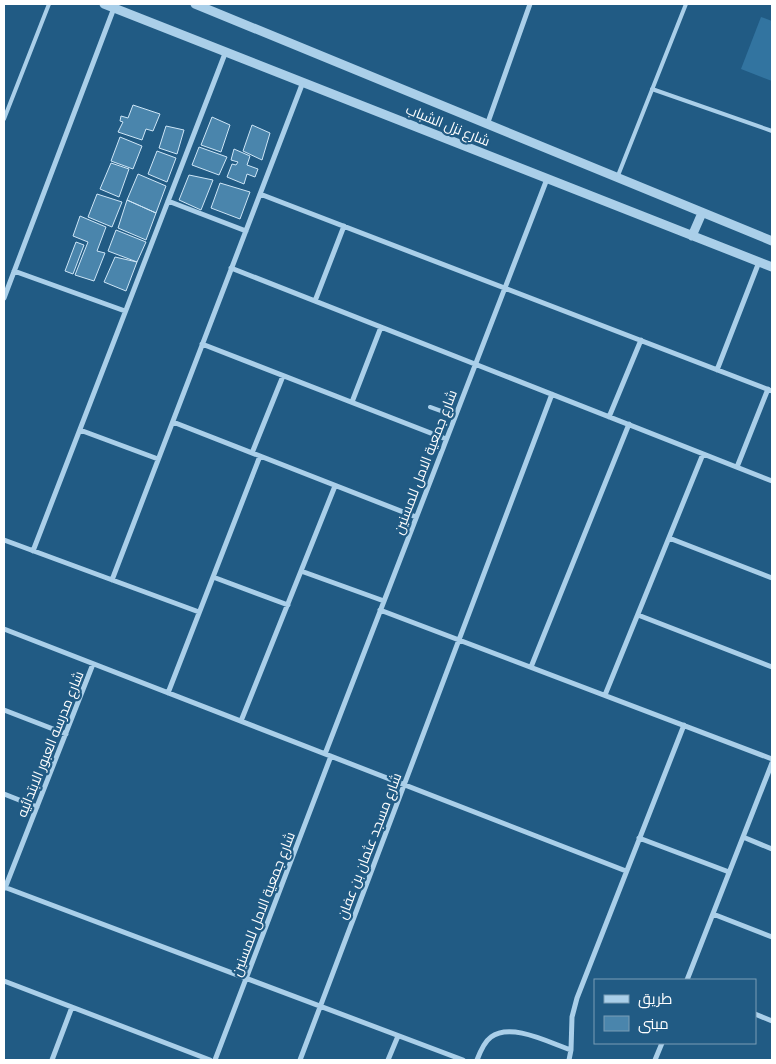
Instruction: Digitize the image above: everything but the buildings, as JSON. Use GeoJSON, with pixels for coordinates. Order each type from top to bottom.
{"type":"FeatureCollection","features":[{"type":"Feature","properties":{"kind":"street","name":"شارع نزل الشباب"},"geometry":{"type":"LineString","coordinates":[[104,4],[772,267]]}},
{"type":"Feature","properties":{"kind":"street","name":"شارع نزل الشباب"},"geometry":{"type":"LineString","coordinates":[[195,4],[772,241]]}},
{"type":"Feature","properties":{"kind":"street"},"geometry":{"type":"LineString","coordinates":[[487,125],[530,4]]}},
{"type":"Feature","properties":{"kind":"street"},"geometry":{"type":"LineString","coordinates":[[4,298],[114,8]]}},
{"type":"Feature","properties":{"kind":"street"},"geometry":{"type":"LineString","coordinates":[[33,551],[226,52]]}},
{"type":"Feature","properties":{"kind":"street"},"geometry":{"type":"LineString","coordinates":[[112,580],[303,82]]}},
{"type":"Feature","properties":{"kind":"street","name":"شارع جمعية الامل للمسنين"},"geometry":{"type":"LineString","coordinates":[[324,754],[547,179]]}},
{"type":"Feature","properties":{"kind":"street"},"geometry":{"type":"LineString","coordinates":[[260,194],[770,390],[737,467]]}},
{"type":"Feature","properties":{"kind":"street"},"geometry":{"type":"LineString","coordinates":[[168,201],[246,231]]}},
{"type":"Feature","properties":{"kind":"street"},"geometry":{"type":"LineString","coordinates":[[692,236],[702,213]]}},
{"type":"Feature","properties":{"kind":"street"},"geometry":{"type":"LineString","coordinates":[[315,301],[344,226]]}},
{"type":"Feature","properties":{"kind":"street"},"geometry":{"type":"LineString","coordinates":[[717,370],[759,262]]}},
{"type":"Feature","properties":{"kind":"street"},"geometry":{"type":"LineString","coordinates":[[231,268],[772,480]]}},
{"type":"Feature","properties":{"kind":"street"},"geometry":{"type":"LineString","coordinates":[[14,271],[125,311]]}},
{"type":"Feature","properties":{"kind":"street"},"geometry":{"type":"LineString","coordinates":[[352,402],[381,327]]}},
{"type":"Feature","properties":{"kind":"street"},"geometry":{"type":"LineString","coordinates":[[609,417],[640,340]]}},
{"type":"Feature","properties":{"kind":"street"},"geometry":{"type":"LineString","coordinates":[[202,344],[446,439]]}},
{"type":"Feature","properties":{"kind":"street"},"geometry":{"type":"LineString","coordinates":[[252,453],[283,376]]}},
{"type":"Feature","properties":{"kind":"street","name":"شارع مسجد عثمان بن عفان"},"geometry":{"type":"LineString","coordinates":[[300,1060],[552,394]]}},
{"type":"Feature","properties":{"kind":"street"},"geometry":{"type":"LineString","coordinates":[[173,422],[416,517]]}},
{"type":"Feature","properties":{"kind":"street"},"geometry":{"type":"LineString","coordinates":[[531,667],[629,424]]}},
{"type":"Feature","properties":{"kind":"street"},"geometry":{"type":"LineString","coordinates":[[80,430],[158,459]]}},
{"type":"Feature","properties":{"kind":"street"},"geometry":{"type":"LineString","coordinates":[[606,695],[703,454]]}},
{"type":"Feature","properties":{"kind":"street"},"geometry":{"type":"LineString","coordinates":[[168,693],[260,456]]}},
{"type":"Feature","properties":{"kind":"street"},"geometry":{"type":"LineString","coordinates":[[241,721],[335,486]]}},
{"type":"Feature","properties":{"kind":"street"},"geometry":{"type":"LineString","coordinates":[[669,538],[772,578]]}},
{"type":"Feature","properties":{"kind":"street"},"geometry":{"type":"LineString","coordinates":[[4,540],[199,612]]}},
{"type":"Feature","properties":{"kind":"street"},"geometry":{"type":"LineString","coordinates":[[301,571],[384,601]]}},
{"type":"Feature","properties":{"kind":"street"},"geometry":{"type":"LineString","coordinates":[[213,577],[288,605]]}},
{"type":"Feature","properties":{"kind":"street"},"geometry":{"type":"LineString","coordinates":[[380,610],[772,759]]}},
{"type":"Feature","properties":{"kind":"street"},"geometry":{"type":"LineString","coordinates":[[638,615],[772,667]]}},
{"type":"Feature","properties":{"kind":"street"},"geometry":{"type":"LineString","coordinates":[[4,629],[626,871]]}},
{"type":"Feature","properties":{"kind":"street","name":"شارع مدرسه العبور الابتدائيه"},"geometry":{"type":"LineString","coordinates":[[4,887],[94,664]]}},
{"type":"Feature","properties":{"kind":"street"},"geometry":{"type":"LineString","coordinates":[[4,710],[66,734]]}},
{"type":"Feature","properties":{"kind":"street"},"geometry":{"type":"LineString","coordinates":[[569,1060],[572,1018],[576,998],[684,725]]}},
{"type":"Feature","properties":{"kind":"street","name":"شارع جمعية الامل للمسنين"},"geometry":{"type":"LineString","coordinates":[[215,1060],[331,756]]}},
{"type":"Feature","properties":{"kind":"street"},"geometry":{"type":"LineString","coordinates":[[687,979],[772,763]]}},
{"type":"Feature","properties":{"kind":"street"},"geometry":{"type":"LineString","coordinates":[[4,794],[37,806]]}},
{"type":"Feature","properties":{"kind":"street"},"geometry":{"type":"LineString","coordinates":[[743,837],[772,849]]}},
{"type":"Feature","properties":{"kind":"street"},"geometry":{"type":"LineString","coordinates":[[639,838],[730,872]]}},
{"type":"Feature","properties":{"kind":"street"},"geometry":{"type":"LineString","coordinates":[[4,887],[463,1060]]}},
{"type":"Feature","properties":{"kind":"street"},"geometry":{"type":"LineString","coordinates":[[713,914],[772,936]]}},
{"type":"Feature","properties":{"kind":"street"},"geometry":{"type":"LineString","coordinates":[[4,982],[210,1060]]}},
{"type":"Feature","properties":{"kind":"street"},"geometry":{"type":"LineString","coordinates":[[52,1060],[72,1008]]}},
{"type":"Feature","properties":{"kind":"street"},"geometry":{"type":"LineString","coordinates":[[756,1014],[772,1020]]}},
{"type":"Feature","properties":{"kind":"street"},"geometry":{"type":"LineString","coordinates":[[477,1060],[482,1047],[491,1037],[503,1031],[516,1031],[571,1050]]}},
{"type":"Feature","properties":{"kind":"street"},"geometry":{"type":"LineString","coordinates":[[388,1060],[398,1036]]}},
{"type":"Feature","properties":{"kind":"street"},"geometry":{"type":"LineString","coordinates":[[655,1060],[662,1044]]}},
{"type":"Feature","properties":{"kind":"lane"},"geometry":{"type":"LineString","coordinates":[[4,119],[49,4]]}},
{"type":"Feature","properties":{"kind":"lane"},"geometry":{"type":"LineString","coordinates":[[617,178],[686,4]]}},
{"type":"Feature","properties":{"kind":"lane"},"geometry":{"type":"LineString","coordinates":[[652,89],[772,131]]}},
{"type":"Feature","properties":{"kind":"lane"},"geometry":{"type":"LineString","coordinates":[[430,406],[455,416]]}},
{"type":"Feature","properties":{"kind":"shaded area"},"geometry":{"type":"Polygon","coordinates":[[[761,17],[772,21],[772,81],[741,69],[761,17]]]}}]}
